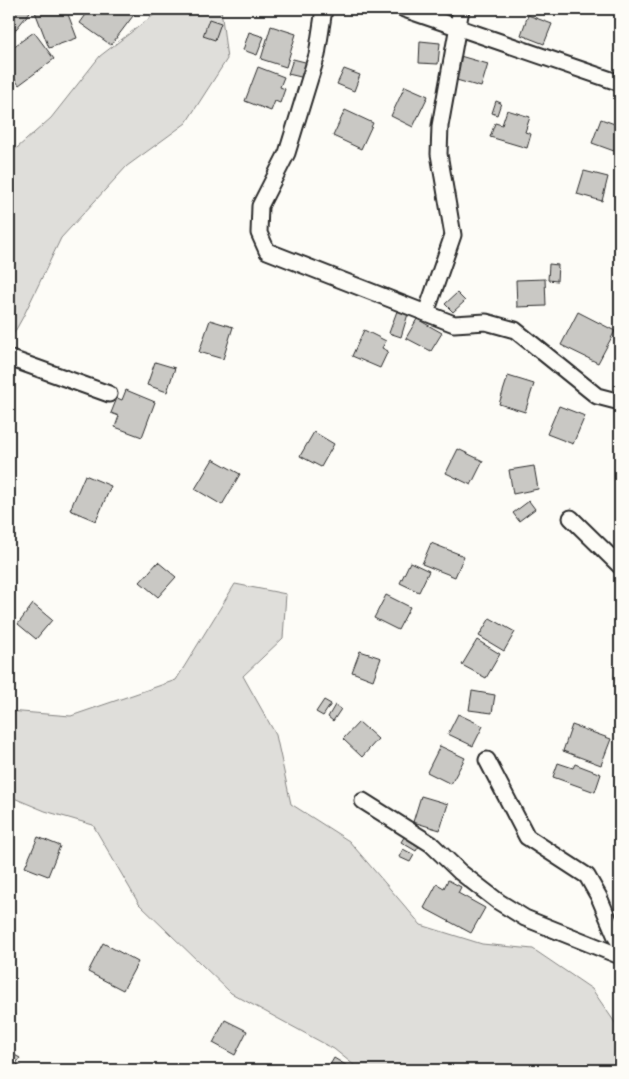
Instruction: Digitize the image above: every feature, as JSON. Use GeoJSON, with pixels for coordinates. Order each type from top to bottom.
{"type":"FeatureCollection","features":[{"type":"Feature","properties":{"kind":"street"},"geometry":{"type":"LineString","coordinates":[[324,9],[317,55],[287,153],[260,206],[259,233],[267,251],[454,324],[486,322],[515,330],[597,396],[620,402]]}},
{"type":"Feature","properties":{"kind":"street"},"geometry":{"type":"LineString","coordinates":[[404,9],[620,83]]}},
{"type":"Feature","properties":{"kind":"street"},"geometry":{"type":"LineString","coordinates":[[426,313],[452,235],[439,154],[440,126],[461,9]]}},
{"type":"Feature","properties":{"kind":"street"},"geometry":{"type":"LineString","coordinates":[[9,358],[109,394]]}},
{"type":"Feature","properties":{"kind":"street"},"geometry":{"type":"LineString","coordinates":[[571,518],[620,562]]}},
{"type":"Feature","properties":{"kind":"street"},"geometry":{"type":"LineString","coordinates":[[487,760],[527,837],[587,876],[620,943]]}},
{"type":"Feature","properties":{"kind":"street"},"geometry":{"type":"LineString","coordinates":[[363,801],[431,844],[460,872],[525,918],[620,956]]}},
{"type":"Feature","properties":{"kind":"shaded area"},"geometry":{"type":"Polygon","coordinates":[[[221,9],[227,59],[186,123],[127,166],[61,238],[9,342],[9,155],[51,118],[100,56],[155,14],[221,9]]]}},
{"type":"Feature","properties":{"kind":"shaded area"},"geometry":{"type":"Polygon","coordinates":[[[235,584],[286,594],[283,638],[243,676],[276,735],[291,804],[349,841],[421,925],[482,944],[533,949],[592,989],[620,1030],[620,1070],[360,1070],[334,1049],[231,993],[139,904],[93,825],[45,811],[9,796],[9,711],[71,716],[176,680],[235,584]]]}},
{"type":"Feature","properties":{"kind":"building"},"geometry":{"type":"Polygon","coordinates":[[[9,9],[26,9],[30,12],[12,34],[9,31],[9,9]]]}},
{"type":"Feature","properties":{"kind":"building"},"geometry":{"type":"Polygon","coordinates":[[[34,9],[66,9],[77,38],[49,48],[34,9]]]}},
{"type":"Feature","properties":{"kind":"building"},"geometry":{"type":"Polygon","coordinates":[[[90,9],[132,9],[136,12],[111,45],[80,23],[90,9]]]}},
{"type":"Feature","properties":{"kind":"building"},"geometry":{"type":"Polygon","coordinates":[[[528,15],[552,24],[544,44],[521,35],[528,15]]]}},
{"type":"Feature","properties":{"kind":"building"},"geometry":{"type":"Polygon","coordinates":[[[209,19],[221,23],[215,40],[203,36],[209,19]]]}},
{"type":"Feature","properties":{"kind":"building"},"geometry":{"type":"Polygon","coordinates":[[[271,26],[296,34],[286,67],[261,59],[271,26]]]}},
{"type":"Feature","properties":{"kind":"building"},"geometry":{"type":"Polygon","coordinates":[[[34,32],[54,59],[19,85],[9,72],[9,50],[34,32]]]}},
{"type":"Feature","properties":{"kind":"building"},"geometry":{"type":"Polygon","coordinates":[[[249,32],[264,37],[257,55],[243,50],[249,32]]]}},
{"type":"Feature","properties":{"kind":"building"},"geometry":{"type":"Polygon","coordinates":[[[420,41],[440,43],[438,64],[419,63],[420,41]]]}},
{"type":"Feature","properties":{"kind":"building"},"geometry":{"type":"Polygon","coordinates":[[[460,56],[488,64],[481,87],[453,79],[460,56]]]}},
{"type":"Feature","properties":{"kind":"building"},"geometry":{"type":"Polygon","coordinates":[[[293,59],[309,63],[305,78],[288,74],[293,59]]]}},
{"type":"Feature","properties":{"kind":"building"},"geometry":{"type":"Polygon","coordinates":[[[258,67],[284,77],[280,87],[285,89],[280,103],[275,101],[271,111],[245,101],[258,67]]]}},
{"type":"Feature","properties":{"kind":"building"},"geometry":{"type":"Polygon","coordinates":[[[344,69],[360,75],[354,91],[337,84],[344,69]]]}},
{"type":"Feature","properties":{"kind":"building"},"geometry":{"type":"Polygon","coordinates":[[[405,86],[428,96],[413,127],[391,116],[405,86]]]}},
{"type":"Feature","properties":{"kind":"building"},"geometry":{"type":"Polygon","coordinates":[[[496,101],[501,103],[497,115],[492,113],[496,101]]]}},
{"type":"Feature","properties":{"kind":"building"},"geometry":{"type":"Polygon","coordinates":[[[345,110],[373,123],[361,149],[333,136],[345,110]]]}},
{"type":"Feature","properties":{"kind":"building"},"geometry":{"type":"Polygon","coordinates":[[[507,110],[530,117],[525,132],[531,134],[527,148],[490,137],[495,123],[502,125],[507,110]]]}},
{"type":"Feature","properties":{"kind":"building"},"geometry":{"type":"Polygon","coordinates":[[[601,119],[620,126],[620,136],[614,151],[592,143],[601,119]]]}},
{"type":"Feature","properties":{"kind":"building"},"geometry":{"type":"Polygon","coordinates":[[[584,171],[608,177],[602,201],[577,194],[584,171]]]}},
{"type":"Feature","properties":{"kind":"building"},"geometry":{"type":"Polygon","coordinates":[[[549,264],[558,265],[557,281],[548,280],[549,264]]]}},
{"type":"Feature","properties":{"kind":"building"},"geometry":{"type":"Polygon","coordinates":[[[545,279],[546,306],[517,307],[516,280],[545,279]]]}},
{"type":"Feature","properties":{"kind":"building"},"geometry":{"type":"Polygon","coordinates":[[[457,293],[465,301],[453,312],[445,304],[457,293]]]}},
{"type":"Feature","properties":{"kind":"building"},"geometry":{"type":"Polygon","coordinates":[[[397,311],[408,314],[401,337],[389,333],[397,311]]]}},
{"type":"Feature","properties":{"kind":"building"},"geometry":{"type":"Polygon","coordinates":[[[578,312],[615,331],[598,363],[561,345],[578,312]]]}},
{"type":"Feature","properties":{"kind":"building"},"geometry":{"type":"Polygon","coordinates":[[[417,319],[442,333],[431,351],[406,338],[417,319]]]}},
{"type":"Feature","properties":{"kind":"building"},"geometry":{"type":"Polygon","coordinates":[[[210,320],[233,327],[223,359],[199,352],[210,320]]]}},
{"type":"Feature","properties":{"kind":"building"},"geometry":{"type":"Polygon","coordinates":[[[364,330],[386,341],[382,348],[388,351],[380,368],[352,356],[364,330]]]}},
{"type":"Feature","properties":{"kind":"building"},"geometry":{"type":"Polygon","coordinates":[[[155,362],[175,368],[167,392],[147,385],[155,362]]]}},
{"type":"Feature","properties":{"kind":"building"},"geometry":{"type":"Polygon","coordinates":[[[508,376],[534,384],[525,412],[499,404],[508,376]]]}},
{"type":"Feature","properties":{"kind":"building"},"geometry":{"type":"Polygon","coordinates":[[[126,390],[155,402],[142,437],[115,427],[119,416],[111,413],[117,398],[122,400],[126,390]]]}},
{"type":"Feature","properties":{"kind":"building"},"geometry":{"type":"Polygon","coordinates":[[[559,406],[585,416],[573,444],[547,434],[559,406]]]}},
{"type":"Feature","properties":{"kind":"building"},"geometry":{"type":"Polygon","coordinates":[[[314,432],[334,444],[321,467],[300,456],[314,432]]]}},
{"type":"Feature","properties":{"kind":"building"},"geometry":{"type":"Polygon","coordinates":[[[458,449],[483,461],[471,485],[446,473],[458,449]]]}},
{"type":"Feature","properties":{"kind":"building"},"geometry":{"type":"Polygon","coordinates":[[[213,459],[240,474],[222,505],[195,489],[213,459]]]}},
{"type":"Feature","properties":{"kind":"building"},"geometry":{"type":"Polygon","coordinates":[[[534,466],[538,489],[513,494],[509,470],[534,466]]]}},
{"type":"Feature","properties":{"kind":"building"},"geometry":{"type":"Polygon","coordinates":[[[85,475],[111,486],[96,521],[70,510],[85,475]]]}},
{"type":"Feature","properties":{"kind":"building"},"geometry":{"type":"Polygon","coordinates":[[[529,501],[535,509],[519,521],[513,513],[529,501]]]}},
{"type":"Feature","properties":{"kind":"building"},"geometry":{"type":"Polygon","coordinates":[[[431,543],[464,556],[455,577],[422,564],[431,543]]]}},
{"type":"Feature","properties":{"kind":"building"},"geometry":{"type":"Polygon","coordinates":[[[158,562],[176,577],[158,597],[140,582],[158,562]]]}},
{"type":"Feature","properties":{"kind":"building"},"geometry":{"type":"Polygon","coordinates":[[[410,562],[429,571],[419,592],[400,583],[410,562]]]}},
{"type":"Feature","properties":{"kind":"building"},"geometry":{"type":"Polygon","coordinates":[[[386,595],[410,607],[398,630],[374,618],[386,595]]]}},
{"type":"Feature","properties":{"kind":"building"},"geometry":{"type":"Polygon","coordinates":[[[33,604],[52,620],[36,639],[18,624],[33,604]]]}},
{"type":"Feature","properties":{"kind":"building"},"geometry":{"type":"Polygon","coordinates":[[[490,618],[515,632],[504,651],[479,636],[490,618]]]}},
{"type":"Feature","properties":{"kind":"building"},"geometry":{"type":"Polygon","coordinates":[[[477,640],[500,654],[486,678],[462,665],[477,640]]]}},
{"type":"Feature","properties":{"kind":"building"},"geometry":{"type":"Polygon","coordinates":[[[360,651],[381,658],[373,680],[352,672],[360,651]]]}},
{"type":"Feature","properties":{"kind":"building"},"geometry":{"type":"Polygon","coordinates":[[[472,691],[495,695],[492,713],[469,710],[472,691]]]}},
{"type":"Feature","properties":{"kind":"building"},"geometry":{"type":"Polygon","coordinates":[[[324,700],[331,704],[323,716],[316,712],[324,700]]]}},
{"type":"Feature","properties":{"kind":"building"},"geometry":{"type":"Polygon","coordinates":[[[335,705],[341,709],[333,721],[328,717],[335,705]]]}},
{"type":"Feature","properties":{"kind":"building"},"geometry":{"type":"Polygon","coordinates":[[[458,714],[483,726],[473,746],[448,734],[458,714]]]}},
{"type":"Feature","properties":{"kind":"building"},"geometry":{"type":"Polygon","coordinates":[[[359,722],[378,739],[362,757],[343,739],[359,722]]]}},
{"type":"Feature","properties":{"kind":"building"},"geometry":{"type":"Polygon","coordinates":[[[572,725],[611,739],[601,765],[563,751],[572,725]]]}},
{"type":"Feature","properties":{"kind":"building"},"geometry":{"type":"Polygon","coordinates":[[[440,746],[465,758],[451,784],[427,772],[440,746]]]}},
{"type":"Feature","properties":{"kind":"building"},"geometry":{"type":"Polygon","coordinates":[[[558,763],[573,768],[575,764],[601,774],[595,792],[553,777],[558,763]]]}},
{"type":"Feature","properties":{"kind":"building"},"geometry":{"type":"Polygon","coordinates":[[[421,796],[448,804],[440,830],[413,822],[421,796]]]}},
{"type":"Feature","properties":{"kind":"building"},"geometry":{"type":"Polygon","coordinates":[[[406,834],[421,843],[416,851],[401,842],[406,834]]]}},
{"type":"Feature","properties":{"kind":"building"},"geometry":{"type":"Polygon","coordinates":[[[38,837],[60,846],[48,876],[25,867],[38,837]]]}},
{"type":"Feature","properties":{"kind":"building"},"geometry":{"type":"Polygon","coordinates":[[[403,849],[414,855],[410,862],[399,857],[403,849]]]}},
{"type":"Feature","properties":{"kind":"building"},"geometry":{"type":"Polygon","coordinates":[[[448,880],[461,887],[458,893],[485,908],[471,933],[424,908],[437,884],[444,888],[448,880]]]}},
{"type":"Feature","properties":{"kind":"building"},"geometry":{"type":"Polygon","coordinates":[[[103,943],[138,962],[123,990],[88,972],[103,943]]]}},
{"type":"Feature","properties":{"kind":"building"},"geometry":{"type":"Polygon","coordinates":[[[225,1020],[247,1031],[235,1055],[213,1043],[225,1020]]]}},
{"type":"Feature","properties":{"kind":"building"},"geometry":{"type":"Polygon","coordinates":[[[9,1052],[20,1058],[16,1064],[22,1067],[20,1070],[9,1070],[9,1052]]]}},
{"type":"Feature","properties":{"kind":"building"},"geometry":{"type":"Polygon","coordinates":[[[334,1058],[354,1070],[327,1070],[334,1058]]]}}]}
